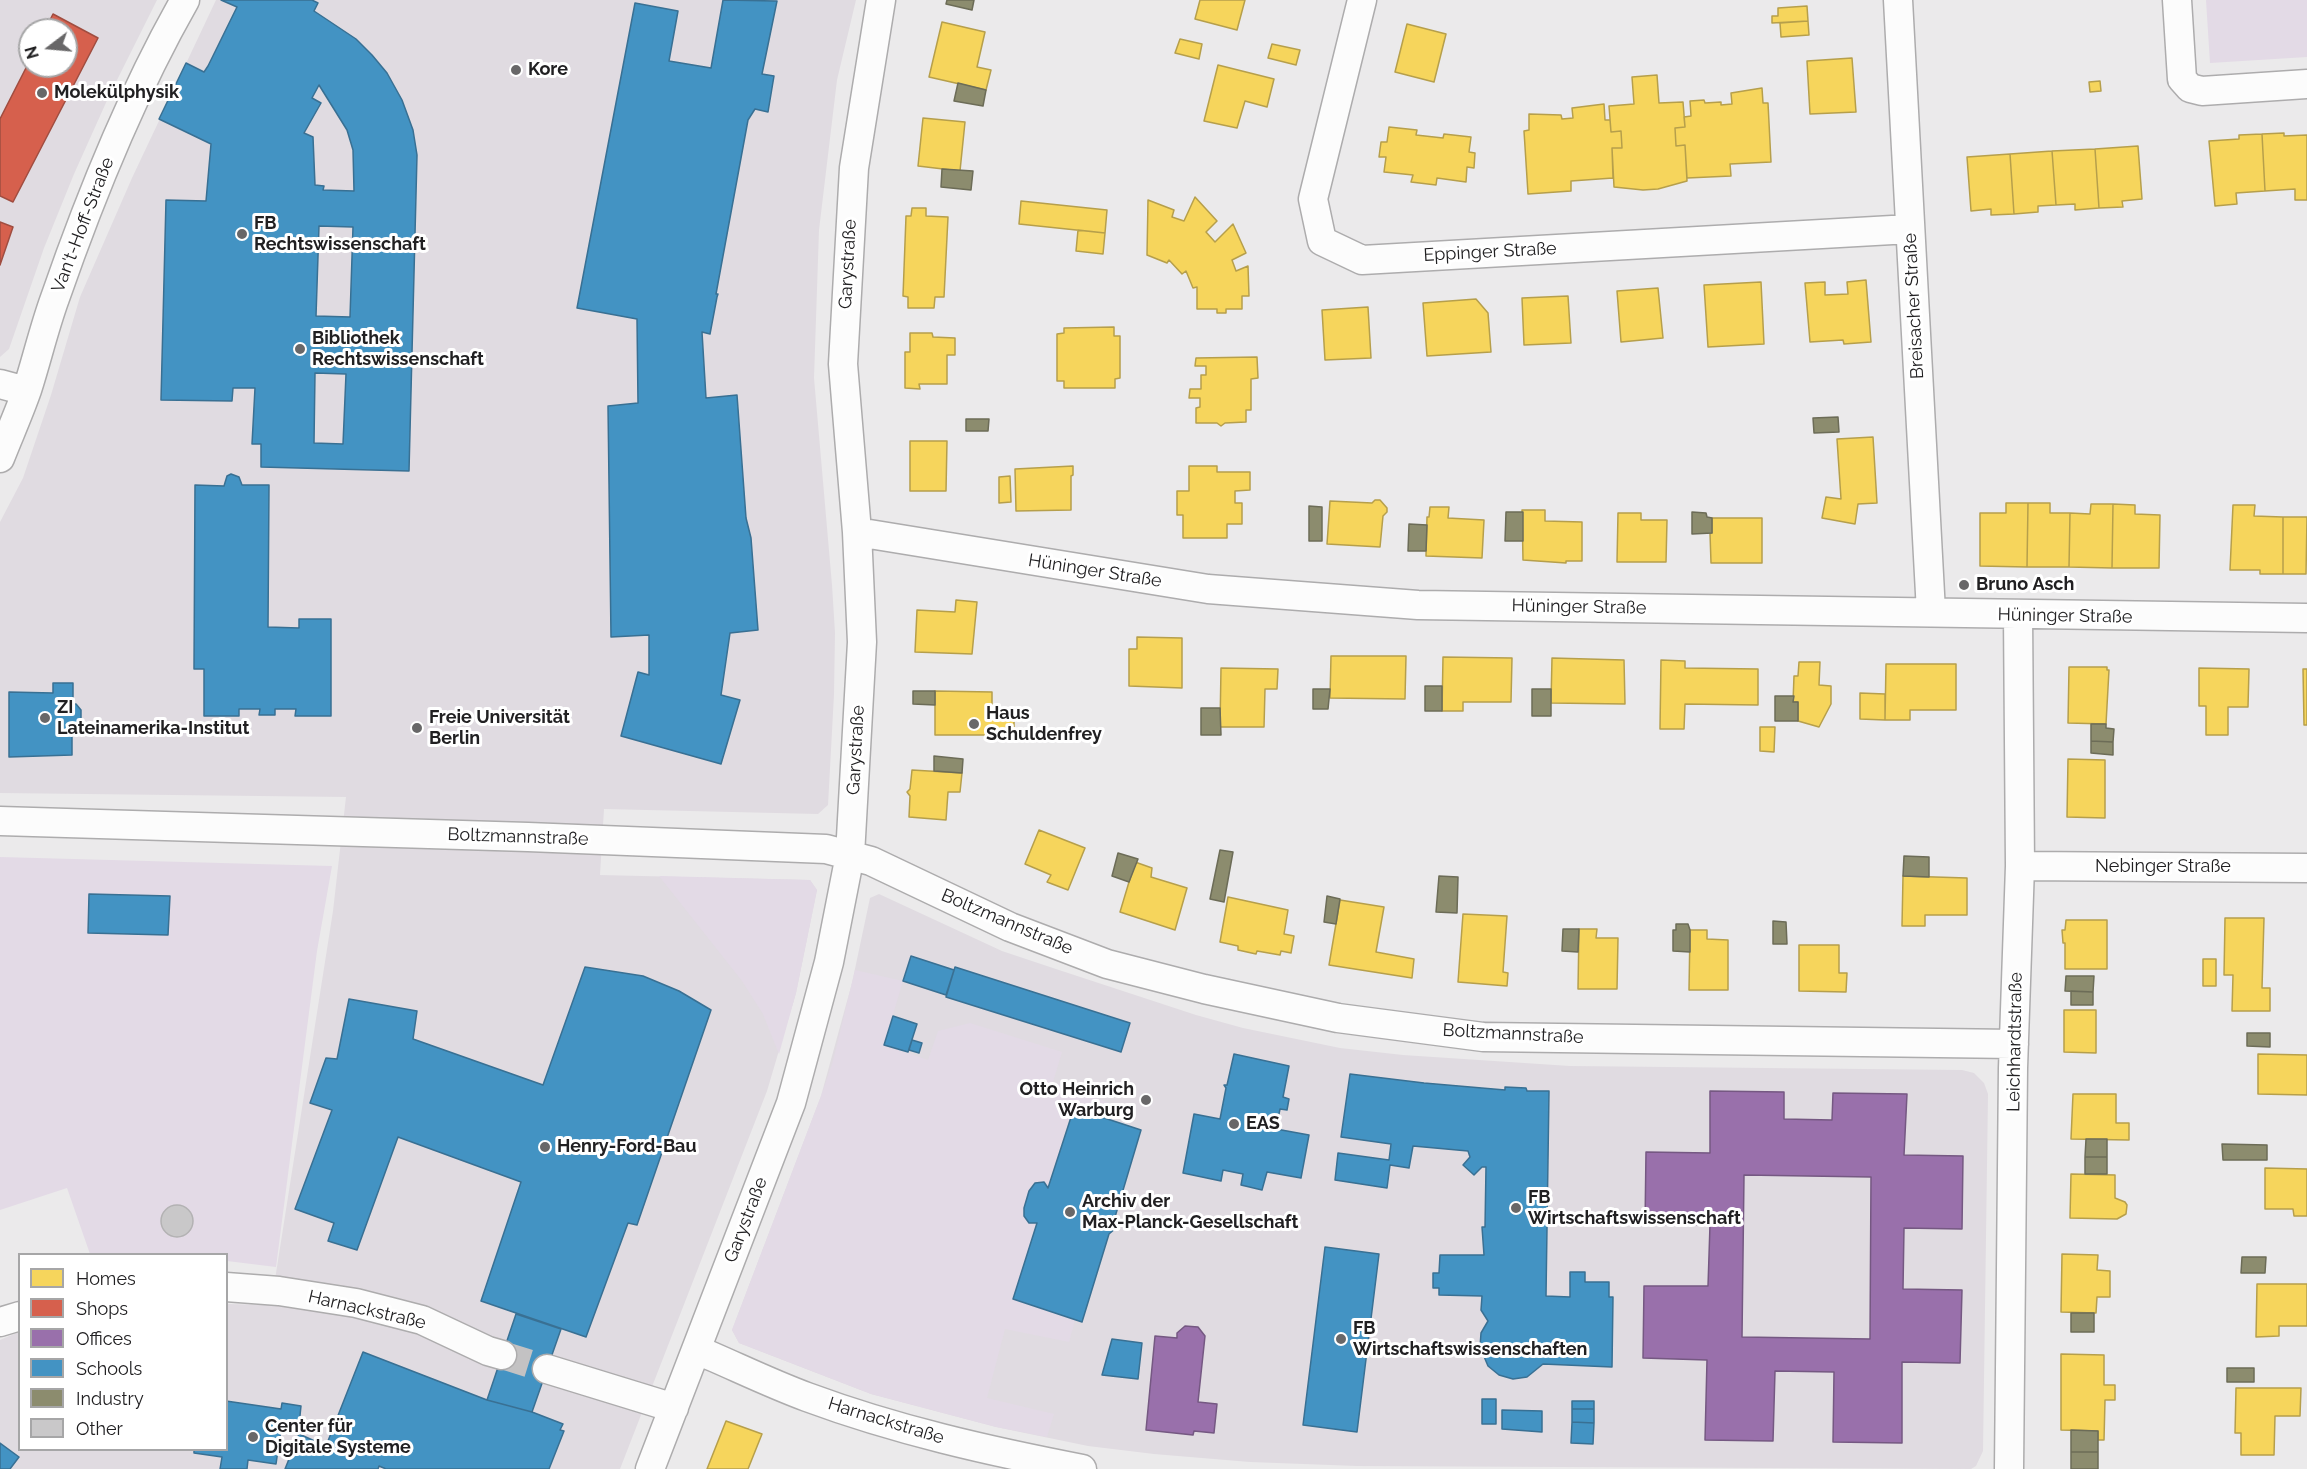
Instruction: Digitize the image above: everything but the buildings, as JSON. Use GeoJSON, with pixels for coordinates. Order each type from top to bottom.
{"type":"FeatureCollection","features":[{"type":"Feature","properties":{"kind":"street","name":"Van't-Hoff-Straße"},"geometry":{"type":"LineString","coordinates":[[0,458],[13,387],[55,298],[131,105],[162,39],[185,0]]}},
{"type":"Feature","properties":{"kind":"street","name":"Garystraße"},"geometry":{"type":"LineString","coordinates":[[650,1469],[791,1103],[829,963],[849,855],[862,642],[857,532],[843,364],[854,168],[881,0]]}},
{"type":"Feature","properties":{"kind":"street","name":"Eppinger Straße"},"geometry":{"type":"LineString","coordinates":[[1362,0],[1313,199],[1322,241],[1362,260],[1910,229]]}},
{"type":"Feature","properties":{"kind":"street","name":"Breisacher Straße"},"geometry":{"type":"LineString","coordinates":[[1898,0],[1931,612]]}},
{"type":"Feature","properties":{"kind":"street"},"geometry":{"type":"LineString","coordinates":[[2177,0],[2182,79],[2190,88],[2202,91],[2307,84]]}},
{"type":"Feature","properties":{"kind":"street","name":"Hüninger Straße"},"geometry":{"type":"LineString","coordinates":[[857,532],[1208,589],[1419,605],[2307,618]]}},
{"type":"Feature","properties":{"kind":"street","name":"Leichhardtstraße"},"geometry":{"type":"LineString","coordinates":[[2009,1469],[2014,1044],[2020,866],[2018,615]]}},
{"type":"Feature","properties":{"kind":"street","name":"Boltzmannstraße"},"geometry":{"type":"LineString","coordinates":[[0,821],[528,837],[826,849],[871,861],[1010,927],[1107,964],[1204,989],[1338,1018],[1483,1036],[2014,1044]]}},
{"type":"Feature","properties":{"kind":"street","name":"Nebinger Straße"},"geometry":{"type":"LineString","coordinates":[[2020,866],[2307,868]]}},
{"type":"Feature","properties":{"kind":"street","name":"Harnackstraße"},"geometry":{"type":"LineString","coordinates":[[228,1287],[279,1290],[356,1303],[422,1320],[488,1351],[502,1355]]}},
{"type":"Feature","properties":{"kind":"street"},"geometry":{"type":"LineString","coordinates":[[0,1322],[18,1317]]}},
{"type":"Feature","properties":{"kind":"street","name":"Harnackstraße"},"geometry":{"type":"LineString","coordinates":[[697,1350],[806,1397],[898,1426],[991,1451],[1082,1469]]}},
{"type":"Feature","properties":{"kind":"street"},"geometry":{"type":"LineString","coordinates":[[547,1369],[674,1408]]}},
{"type":"Feature","properties":{"kind":"shaded area"},"geometry":{"type":"Polygon","coordinates":[[[0,0],[157,0],[109,96],[74,174],[44,248],[9,349],[0,357],[0,0]]]}},
{"type":"Feature","properties":{"kind":"shaded area","name":"Freie Universität Berlin"},"geometry":{"type":"Polygon","coordinates":[[[216,0],[856,0],[837,80],[819,230],[814,378],[835,633],[828,805],[818,814],[604,809],[600,875],[810,880],[817,890],[796,993],[767,1091],[620,1469],[0,1469],[0,1340],[18,1332],[18,1451],[228,1451],[228,1304],[271,1305],[333,911],[346,797],[0,793],[0,522],[23,478],[80,297],[132,178],[216,0]]]}},
{"type":"Feature","properties":{"kind":"shaded area"},"geometry":{"type":"Polygon","coordinates":[[[2206,0],[2307,0],[2307,57],[2210,63],[2206,0]]]}},
{"type":"Feature","properties":{"kind":"shaded area"},"geometry":{"type":"Polygon","coordinates":[[[0,857],[332,866],[317,951],[276,1267],[228,1261],[228,1253],[90,1253],[67,1188],[0,1210],[0,857]]]}},
{"type":"Feature","properties":{"kind":"shaded area"},"geometry":{"type":"Polygon","coordinates":[[[659,876],[810,880],[817,890],[796,993],[779,1054],[763,1014],[742,981],[659,876]]]}},
{"type":"Feature","properties":{"kind":"shaded area"},"geometry":{"type":"Polygon","coordinates":[[[879,894],[1002,951],[1196,1015],[1243,1028],[1340,1048],[1403,1055],[1570,1066],[1962,1070],[1974,1073],[1984,1083],[1988,1094],[1983,1451],[1976,1466],[1971,1469],[1357,1466],[1250,1462],[1154,1454],[1088,1446],[996,1427],[871,1394],[739,1343],[732,1330],[821,1096],[852,983],[870,898],[879,894]]]}},
{"type":"Feature","properties":{"kind":"shaded area"},"geometry":{"type":"Polygon","coordinates":[[[855,970],[903,981],[884,1045],[928,1060],[938,1031],[970,1023],[1062,1052],[1053,1082],[1117,1106],[1111,1120],[1073,1106],[1048,1188],[1043,1182],[1035,1183],[1025,1203],[1025,1216],[1037,1223],[1013,1299],[1075,1320],[1069,1342],[1005,1329],[987,1398],[1054,1414],[1047,1437],[996,1427],[871,1394],[739,1343],[732,1330],[833,1061],[855,970]]]}},
{"type":"Feature","properties":{"kind":"tunnel"},"geometry":{"type":"LineString","coordinates":[[502,1355],[547,1369]]}},
{"type":"Feature","properties":{"kind":"place","name":"Kore"},"geometry":{"type":"Point","coordinates":[516,70]}},
{"type":"Feature","properties":{"kind":"place","name":"Molekülphysik"},"geometry":{"type":"Point","coordinates":[42,93]}},
{"type":"Feature","properties":{"kind":"place","name":"FB Rechtswissenschaft"},"geometry":{"type":"Point","coordinates":[242,234]}},
{"type":"Feature","properties":{"kind":"place","name":"Bibliothek Rechtswissenschaft"},"geometry":{"type":"Point","coordinates":[300,349]}},
{"type":"Feature","properties":{"kind":"place","name":"Bruno Asch"},"geometry":{"type":"Point","coordinates":[1964,585]}},
{"type":"Feature","properties":{"kind":"place","name":"ZI Lateinamerika-Institut"},"geometry":{"type":"Point","coordinates":[45,718]}},
{"type":"Feature","properties":{"kind":"place","name":"Haus Schuldenfrey"},"geometry":{"type":"Point","coordinates":[974,724]}},
{"type":"Feature","properties":{"kind":"place","name":"Freie Universität Berlin"},"geometry":{"type":"Point","coordinates":[417,728]}},
{"type":"Feature","properties":{"kind":"place","name":"Otto Heinrich Warburg"},"geometry":{"type":"Point","coordinates":[1146,1100]}},
{"type":"Feature","properties":{"kind":"place","name":"EAS"},"geometry":{"type":"Point","coordinates":[1234,1124]}},
{"type":"Feature","properties":{"kind":"place","name":"Henry-Ford-Bau"},"geometry":{"type":"Point","coordinates":[545,1147]}},
{"type":"Feature","properties":{"kind":"place","name":"FB Wirtschaftswissenschaft"},"geometry":{"type":"Point","coordinates":[1516,1208]}},
{"type":"Feature","properties":{"kind":"place","name":"Archiv der Max-Planck-Gesellschaft"},"geometry":{"type":"Point","coordinates":[1070,1212]}},
{"type":"Feature","properties":{"kind":"place","name":"FB Wirtschaftswissenschaften"},"geometry":{"type":"Point","coordinates":[1341,1339]}},
{"type":"Feature","properties":{"kind":"place","name":"Center für Digitale Systeme"},"geometry":{"type":"Point","coordinates":[253,1437]}}]}
